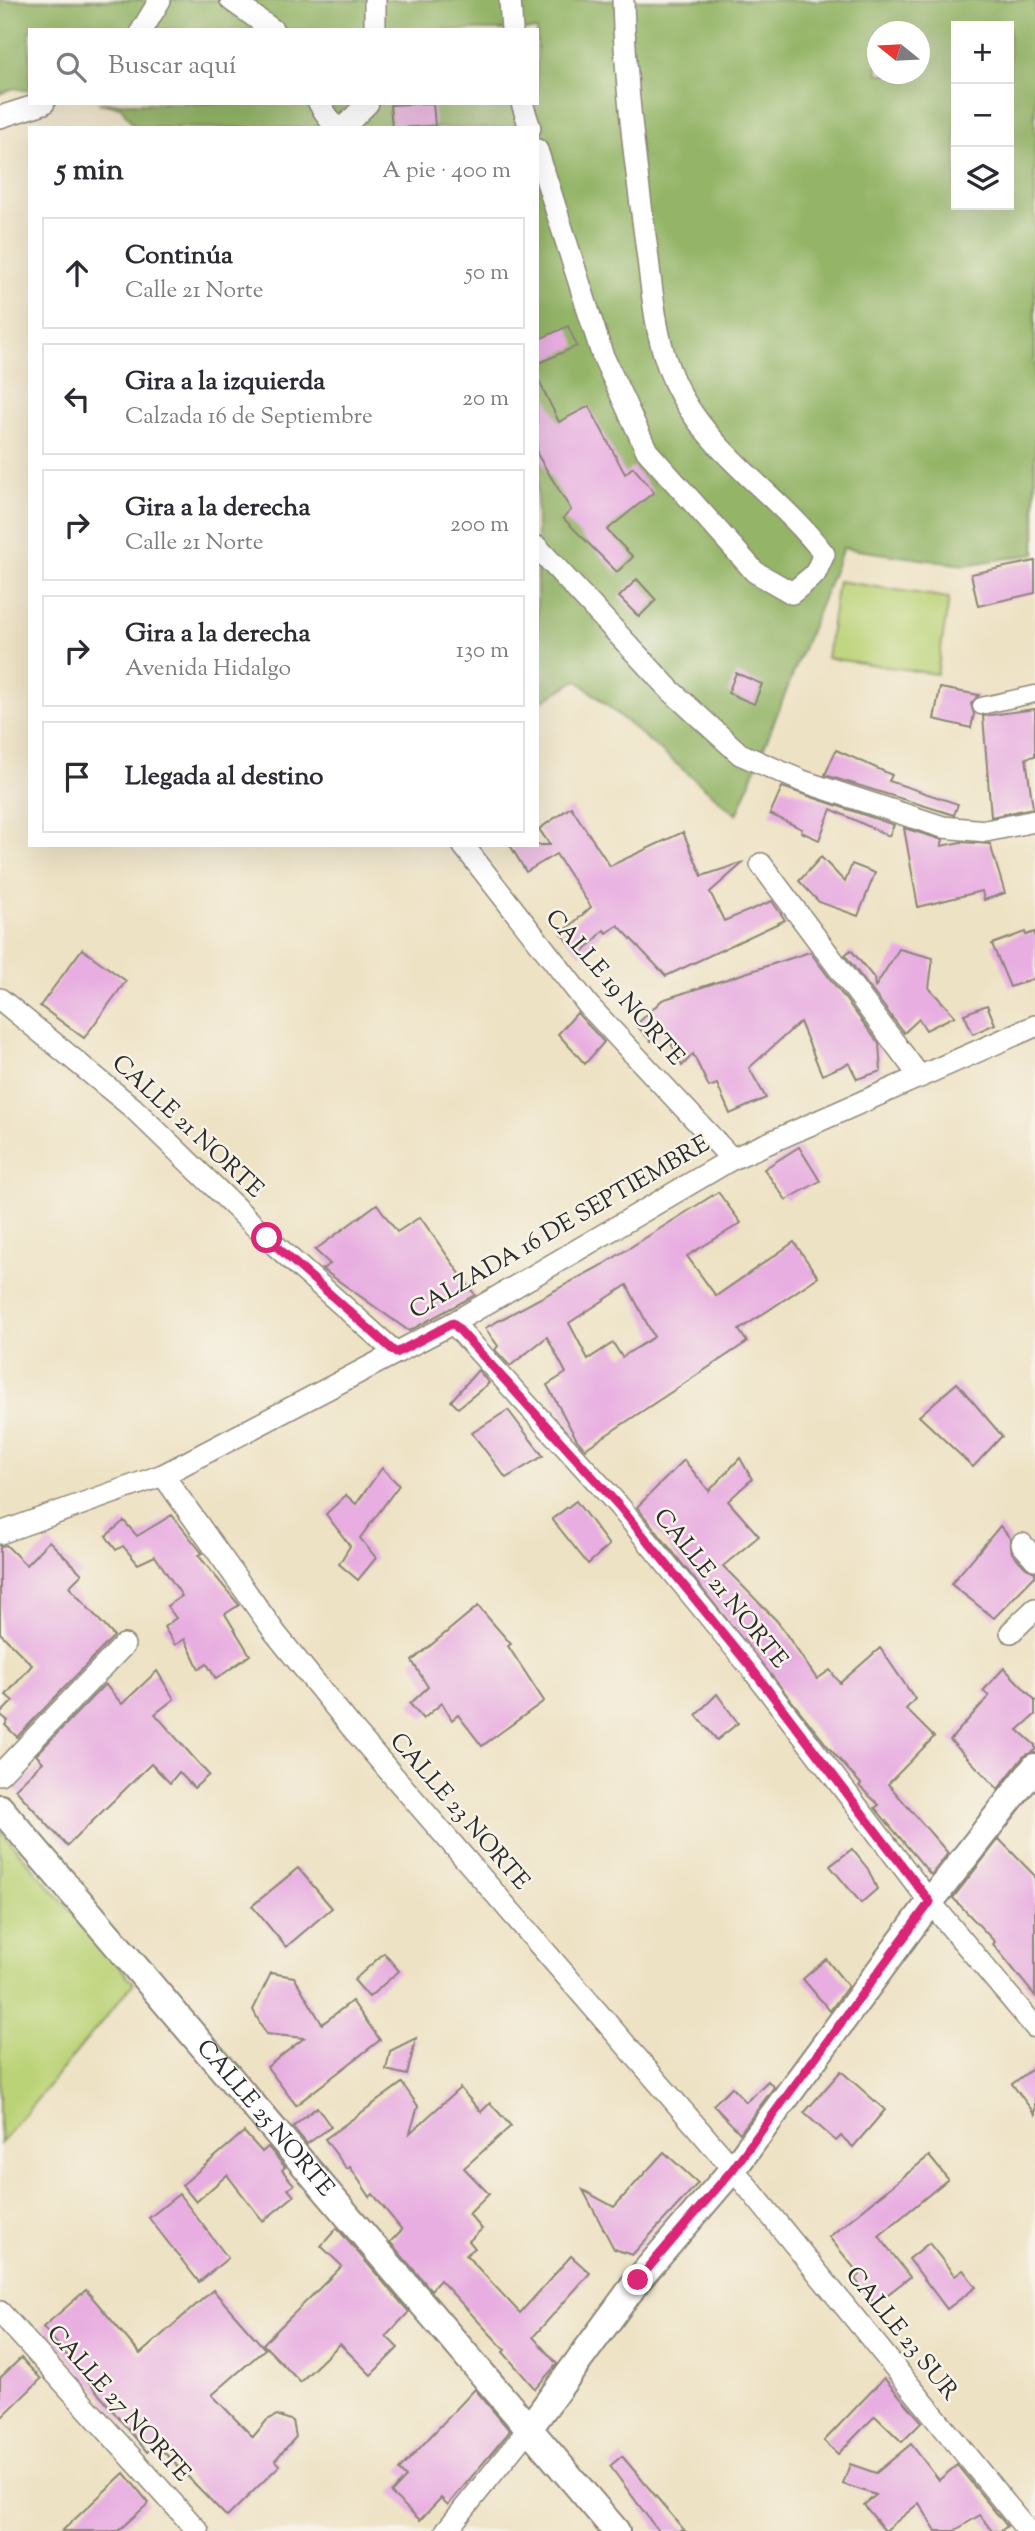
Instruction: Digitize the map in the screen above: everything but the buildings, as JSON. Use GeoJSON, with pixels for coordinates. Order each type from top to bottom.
{"type":"FeatureCollection","features":[{"type":"Feature","properties":{"kind":"street"},"geometry":{"type":"LineString","coordinates":[[143,28],[160,0]]}},
{"type":"Feature","properties":{"kind":"street"},"geometry":{"type":"LineString","coordinates":[[231,0],[270,28]]}},
{"type":"Feature","properties":{"kind":"street"},"geometry":{"type":"LineString","coordinates":[[375,0],[375,28]]}},
{"type":"Feature","properties":{"kind":"street"},"geometry":{"type":"LineString","coordinates":[[510,0],[512,28]]}},
{"type":"Feature","properties":{"kind":"street"},"geometry":{"type":"LineString","coordinates":[[539,156],[602,354],[646,451],[755,572],[792,593],[815,575],[824,554],[802,525],[720,451],[681,397],[659,342],[626,80],[623,0]]}},
{"type":"Feature","properties":{"kind":"street"},"geometry":{"type":"LineString","coordinates":[[0,117],[38,105]]}},
{"type":"Feature","properties":{"kind":"street"},"geometry":{"type":"LineString","coordinates":[[320,105],[334,126]]}},
{"type":"Feature","properties":{"kind":"street"},"geometry":{"type":"LineString","coordinates":[[345,126],[367,105]]}},
{"type":"Feature","properties":{"kind":"street"},"geometry":{"type":"LineString","coordinates":[[523,105],[529,126]]}},
{"type":"Feature","properties":{"kind":"street"},"geometry":{"type":"LineString","coordinates":[[539,549],[669,689],[740,754],[813,785],[943,827],[986,831],[1035,821]]}},
{"type":"Feature","properties":{"kind":"street"},"geometry":{"type":"LineString","coordinates":[[981,706],[1035,694]]}},
{"type":"Feature","properties":{"kind":"street","name":"CALLE 19 NORTE"},"geometry":{"type":"LineString","coordinates":[[465,847],[587,1005],[732,1159]]}},
{"type":"Feature","properties":{"kind":"street"},"geometry":{"type":"LineString","coordinates":[[761,864],[920,1077]]}},
{"type":"Feature","properties":{"kind":"street","name":"CALLE 21 NORTE"},"geometry":{"type":"LineString","coordinates":[[0,999],[133,1108],[267,1238],[396,1353]]}},
{"type":"Feature","properties":{"kind":"street","name":"CALZADA 16 DE SEPTIEMBRE"},"geometry":{"type":"LineString","coordinates":[[0,1533],[163,1475],[453,1323],[732,1159],[1035,1026]]}},
{"type":"Feature","properties":{"kind":"street","name":"CALLE 21 NORTE"},"geometry":{"type":"LineString","coordinates":[[453,1323],[619,1506],[752,1669],[930,1902],[1035,2026]]}},
{"type":"Feature","properties":{"kind":"street","name":"CALLE 23 NORTE"},"geometry":{"type":"LineString","coordinates":[[163,1475],[276,1634],[352,1728],[733,2169]]}},
{"type":"Feature","properties":{"kind":"street"},"geometry":{"type":"LineString","coordinates":[[1011,1632],[1035,1609]]}},
{"type":"Feature","properties":{"kind":"street"},"geometry":{"type":"LineString","coordinates":[[0,1774],[124,1645]]}},
{"type":"Feature","properties":{"kind":"street"},"geometry":{"type":"LineString","coordinates":[[446,2531],[530,2427],[638,2280],[733,2169],[930,1902],[1035,1767]]}},
{"type":"Feature","properties":{"kind":"street","name":"CALLE 25 NORTE"},"geometry":{"type":"LineString","coordinates":[[0,1808],[616,2531]]}},
{"type":"Feature","properties":{"kind":"street","name":"CALLE 23 SUR"},"geometry":{"type":"LineString","coordinates":[[733,2169],[1028,2531]]}},
{"type":"Feature","properties":{"kind":"street","name":"CALLE 27 NORTE"},"geometry":{"type":"LineString","coordinates":[[0,2312],[198,2531]]}},
{"type":"Feature","properties":{"kind":"green space"},"geometry":{"type":"Polygon","coordinates":[[[0,0],[1035,0],[1035,554],[964,565],[843,548],[737,815],[577,680],[539,703],[539,126],[134,126],[121,107],[110,105],[539,105],[539,28],[28,28],[28,91],[14,88],[0,94],[0,0]]]}},
{"type":"Feature","properties":{"kind":"green space"},"geometry":{"type":"Polygon","coordinates":[[[838,581],[949,598],[937,674],[827,658],[838,581]]]}},
{"type":"Feature","properties":{"kind":"green space"},"geometry":{"type":"Polygon","coordinates":[[[0,1830],[134,1983],[0,2144],[0,1830]]]}},
{"type":"Feature","properties":{"kind":"route"},"geometry":{"type":"LineString","coordinates":[[267,1238],[396,1353],[453,1323],[619,1506],[752,1669],[930,1902],[733,2169],[638,2280]]}}]}
